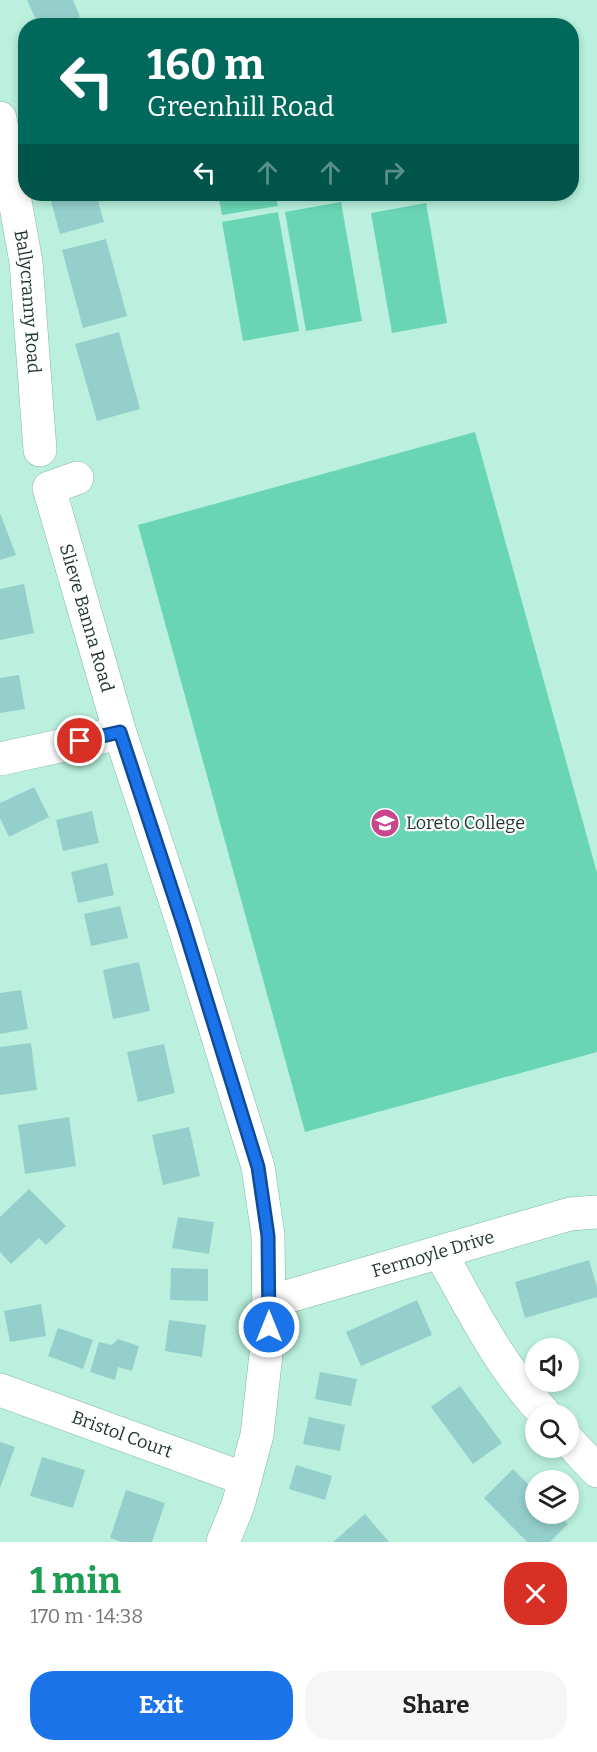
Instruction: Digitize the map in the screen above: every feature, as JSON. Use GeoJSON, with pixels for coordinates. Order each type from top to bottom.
{"type":"FeatureCollection","features":[{"type":"Feature","properties":{"kind":"street","name":"Ballycranny Road"},"geometry":{"type":"LineString","coordinates":[[0,118],[26,262],[40,450]]}},
{"type":"Feature","properties":{"kind":"street","name":"Slieve Banna Road"},"geometry":{"type":"LineString","coordinates":[[77,478],[49,488],[120,732],[184,927],[258,1167],[268,1236],[269,1327],[257,1435],[238,1505],[223,1542]]}},
{"type":"Feature","properties":{"kind":"street"},"geometry":{"type":"LineString","coordinates":[[0,759],[120,732]]}},
{"type":"Feature","properties":{"kind":"street","name":"Fermoyle Drive"},"geometry":{"type":"LineString","coordinates":[[269,1302],[570,1214],[597,1212]]}},
{"type":"Feature","properties":{"kind":"street"},"geometry":{"type":"LineString","coordinates":[[440,1252],[490,1343],[535,1404]]}},
{"type":"Feature","properties":{"kind":"street","name":"Bristol Court"},"geometry":{"type":"LineString","coordinates":[[0,1390],[245,1479]]}},
{"type":"Feature","properties":{"kind":"street"},"geometry":{"type":"LineString","coordinates":[[579,1452],[597,1471]]}},
{"type":"Feature","properties":{"kind":"green space"},"geometry":{"type":"Polygon","coordinates":[[[219,201],[277,201],[278,206],[222,215],[219,201]]]}},
{"type":"Feature","properties":{"kind":"green space"},"geometry":{"type":"Polygon","coordinates":[[[341,202],[362,321],[306,331],[285,212],[341,202]]]}},
{"type":"Feature","properties":{"kind":"green space"},"geometry":{"type":"Polygon","coordinates":[[[426,203],[447,323],[392,333],[371,213],[426,203]]]}},
{"type":"Feature","properties":{"kind":"green space"},"geometry":{"type":"Polygon","coordinates":[[[278,212],[299,331],[243,341],[222,222],[278,212]]]}},
{"type":"Feature","properties":{"kind":"green space"},"geometry":{"type":"Polygon","coordinates":[[[475,432],[597,873],[597,1052],[305,1132],[138,525],[475,432]]]}},
{"type":"Feature","properties":{"kind":"building"},"geometry":{"type":"Polygon","coordinates":[[[27,0],[73,0],[80,17],[78,18],[35,18],[27,0]]]}},
{"type":"Feature","properties":{"kind":"building"},"geometry":{"type":"Polygon","coordinates":[[[51,201],[98,201],[104,222],[60,234],[51,201]]]}},
{"type":"Feature","properties":{"kind":"building"},"geometry":{"type":"Polygon","coordinates":[[[106,239],[127,316],[83,328],[62,250],[106,239]]]}},
{"type":"Feature","properties":{"kind":"building"},"geometry":{"type":"Polygon","coordinates":[[[119,332],[140,409],[97,421],[75,344],[119,332]]]}},
{"type":"Feature","properties":{"kind":"building"},"geometry":{"type":"Polygon","coordinates":[[[0,513],[16,555],[0,560],[0,513]]]}},
{"type":"Feature","properties":{"kind":"building"},"geometry":{"type":"Polygon","coordinates":[[[24,584],[34,633],[0,640],[0,589],[24,584]]]}},
{"type":"Feature","properties":{"kind":"building"},"geometry":{"type":"Polygon","coordinates":[[[19,675],[25,709],[0,713],[0,678],[19,675]]]}},
{"type":"Feature","properties":{"kind":"building"},"geometry":{"type":"Polygon","coordinates":[[[34,787],[49,817],[9,837],[0,818],[0,803],[34,787]]]}},
{"type":"Feature","properties":{"kind":"building"},"geometry":{"type":"Polygon","coordinates":[[[92,811],[99,843],[63,851],[56,820],[92,811]]]}},
{"type":"Feature","properties":{"kind":"building"},"geometry":{"type":"Polygon","coordinates":[[[107,863],[114,895],[78,903],[71,872],[107,863]]]}},
{"type":"Feature","properties":{"kind":"building"},"geometry":{"type":"Polygon","coordinates":[[[120,906],[128,938],[91,946],[84,914],[120,906]]]}},
{"type":"Feature","properties":{"kind":"building"},"geometry":{"type":"Polygon","coordinates":[[[139,962],[150,1011],[113,1019],[103,970],[139,962]]]}},
{"type":"Feature","properties":{"kind":"building"},"geometry":{"type":"Polygon","coordinates":[[[21,990],[28,1029],[0,1034],[0,993],[21,990]]]}},
{"type":"Feature","properties":{"kind":"building"},"geometry":{"type":"Polygon","coordinates":[[[31,1043],[37,1090],[0,1095],[0,1047],[31,1043]]]}},
{"type":"Feature","properties":{"kind":"building"},"geometry":{"type":"Polygon","coordinates":[[[164,1044],[175,1093],[138,1102],[127,1052],[164,1044]]]}},
{"type":"Feature","properties":{"kind":"building"},"geometry":{"type":"Polygon","coordinates":[[[69,1117],[76,1166],[25,1174],[18,1125],[69,1117]]]}},
{"type":"Feature","properties":{"kind":"building"},"geometry":{"type":"Polygon","coordinates":[[[189,1127],[200,1176],[163,1185],[152,1135],[189,1127]]]}},
{"type":"Feature","properties":{"kind":"building"},"geometry":{"type":"Polygon","coordinates":[[[29,1189],[66,1226],[46,1245],[39,1238],[11,1264],[0,1252],[0,1217],[29,1189]]]}},
{"type":"Feature","properties":{"kind":"building"},"geometry":{"type":"Polygon","coordinates":[[[178,1217],[214,1222],[209,1254],[172,1248],[178,1217]]]}},
{"type":"Feature","properties":{"kind":"building"},"geometry":{"type":"Polygon","coordinates":[[[589,1260],[597,1287],[597,1297],[525,1318],[515,1282],[589,1260]]]}},
{"type":"Feature","properties":{"kind":"building"},"geometry":{"type":"Polygon","coordinates":[[[171,1268],[208,1269],[208,1301],[170,1300],[171,1268]]]}},
{"type":"Feature","properties":{"kind":"building"},"geometry":{"type":"Polygon","coordinates":[[[417,1300],[432,1335],[361,1366],[346,1332],[417,1300]]]}},
{"type":"Feature","properties":{"kind":"building"},"geometry":{"type":"Polygon","coordinates":[[[41,1304],[46,1336],[10,1342],[4,1311],[41,1304]]]}},
{"type":"Feature","properties":{"kind":"building"},"geometry":{"type":"Polygon","coordinates":[[[169,1320],[206,1325],[202,1357],[165,1351],[169,1320]]]}},
{"type":"Feature","properties":{"kind":"building"},"geometry":{"type":"Polygon","coordinates":[[[58,1328],[93,1340],[83,1369],[48,1356],[58,1328]]]}},
{"type":"Feature","properties":{"kind":"building"},"geometry":{"type":"Polygon","coordinates":[[[118,1339],[139,1346],[132,1371],[118,1367],[115,1380],[90,1372],[99,1342],[112,1345],[118,1339]]]}},
{"type":"Feature","properties":{"kind":"building"},"geometry":{"type":"Polygon","coordinates":[[[320,1372],[357,1379],[351,1406],[315,1399],[320,1372]]]}},
{"type":"Feature","properties":{"kind":"building"},"geometry":{"type":"Polygon","coordinates":[[[460,1386],[502,1443],[473,1464],[431,1407],[460,1386]]]}},
{"type":"Feature","properties":{"kind":"building"},"geometry":{"type":"Polygon","coordinates":[[[309,1417],[345,1425],[340,1451],[303,1444],[309,1417]]]}},
{"type":"Feature","properties":{"kind":"building"},"geometry":{"type":"Polygon","coordinates":[[[0,1442],[15,1447],[0,1488],[0,1442]]]}},
{"type":"Feature","properties":{"kind":"building"},"geometry":{"type":"Polygon","coordinates":[[[42,1457],[85,1470],[73,1508],[30,1496],[42,1457]]]}},
{"type":"Feature","properties":{"kind":"building"},"geometry":{"type":"Polygon","coordinates":[[[296,1465],[332,1476],[325,1500],[289,1489],[296,1465]]]}},
{"type":"Feature","properties":{"kind":"building"},"geometry":{"type":"Polygon","coordinates":[[[513,1469],[525,1481],[525,1524],[568,1524],[550,1542],[527,1542],[484,1498],[513,1469]]]}},
{"type":"Feature","properties":{"kind":"building"},"geometry":{"type":"Polygon","coordinates":[[[126,1490],[165,1503],[152,1542],[122,1542],[110,1538],[126,1490]]]}},
{"type":"Feature","properties":{"kind":"building"},"geometry":{"type":"Polygon","coordinates":[[[365,1514],[389,1542],[333,1542],[365,1514]]]}},
{"type":"Feature","properties":{"kind":"place","name":"Loreto College"},"geometry":{"type":"Point","coordinates":[385,823]}},
{"type":"Feature","properties":{"kind":"route"},"geometry":{"type":"LineString","coordinates":[[80,741],[120,732],[184,927],[258,1167],[268,1236],[269,1327]]}}]}
